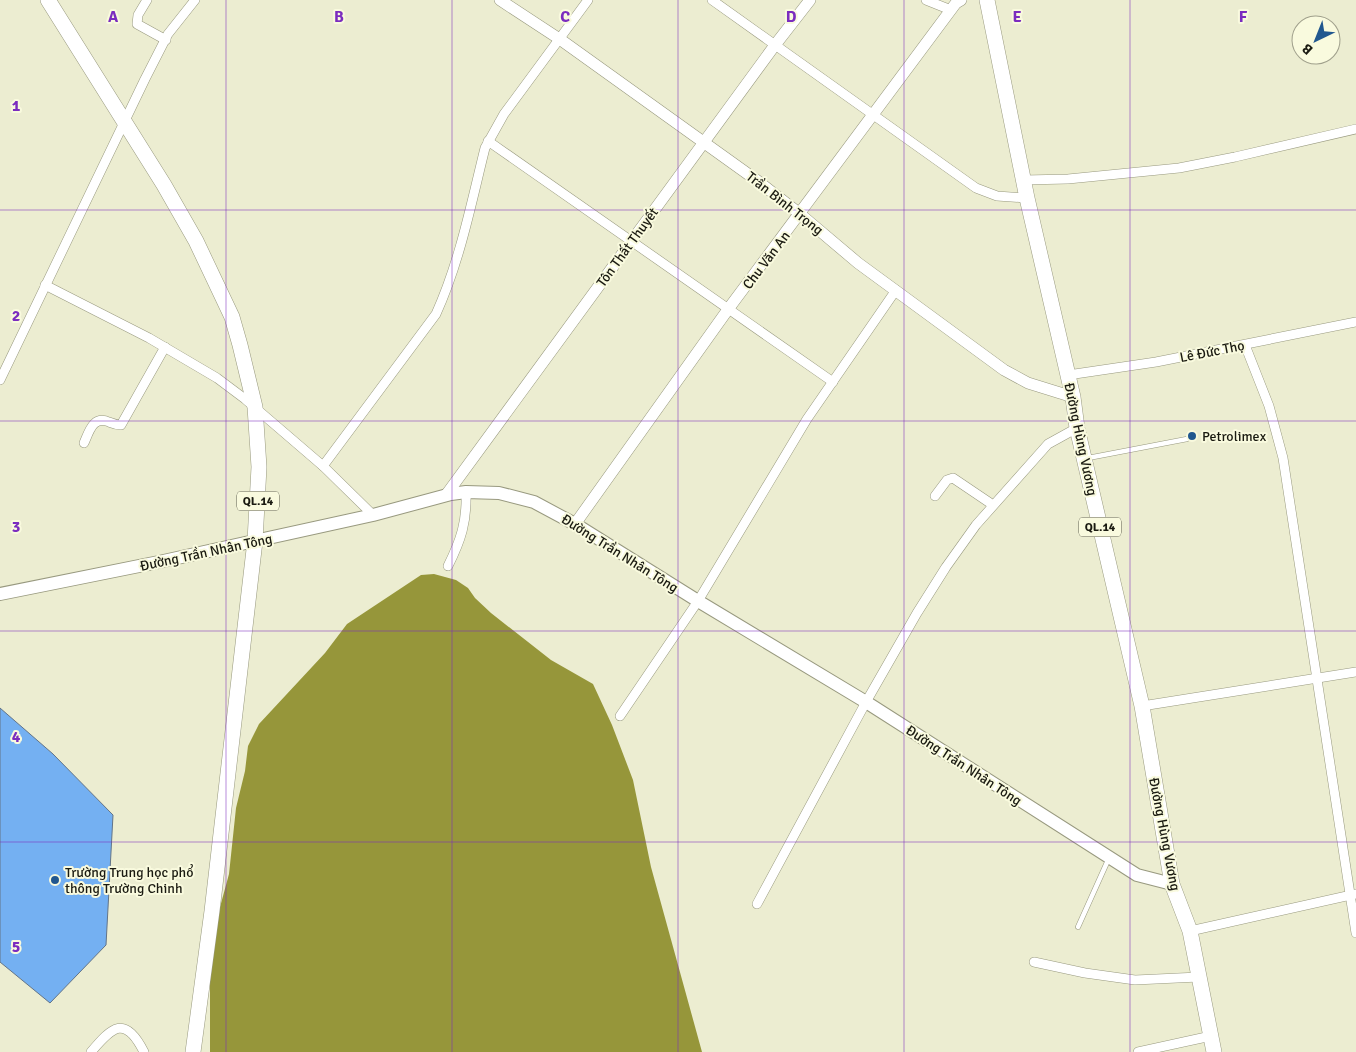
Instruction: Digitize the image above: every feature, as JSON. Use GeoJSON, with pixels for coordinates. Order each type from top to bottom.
{"type":"FeatureCollection","features":[{"type":"Feature","properties":{"kind":"main road","name":"QL.14"},"geometry":{"type":"LineString","coordinates":[[48,0],[168,192],[196,241],[232,317],[255,407],[259,467],[255,541],[212,911],[193,1052]]}},
{"type":"Feature","properties":{"kind":"main road","name":"Đường Hùng Vương"},"geometry":{"type":"LineString","coordinates":[[987,0],[1025,180],[1027,198],[1073,397],[1076,428],[1142,706],[1172,884],[1190,931],[1214,1052]]}},
{"type":"Feature","properties":{"kind":"main road","name":"Đường Trần Nhân Tông"},"geometry":{"type":"LineString","coordinates":[[0,594],[159,562],[373,515],[446,495],[466,492],[499,494],[534,502],[575,524],[698,601],[866,702],[1138,876],[1172,884]]}},
{"type":"Feature","properties":{"kind":"street"},"geometry":{"type":"LineString","coordinates":[[147,0],[138,15],[137,24],[166,40]]}},
{"type":"Feature","properties":{"kind":"street"},"geometry":{"type":"LineString","coordinates":[[0,380],[124,122],[166,40],[195,0]]}},
{"type":"Feature","properties":{"kind":"street","name":"Trần Bình Trọng"},"geometry":{"type":"LineString","coordinates":[[500,0],[561,40],[704,143],[800,214],[858,263],[949,332],[1004,370],[1028,383],[1073,397]]}},
{"type":"Feature","properties":{"kind":"street"},"geometry":{"type":"LineString","coordinates":[[323,466],[436,314],[459,253],[488,141],[512,102],[561,40],[588,0]]}},
{"type":"Feature","properties":{"kind":"street"},"geometry":{"type":"LineString","coordinates":[[712,0],[976,188],[997,196],[1027,198]]}},
{"type":"Feature","properties":{"kind":"street","name":"Tôn Thất Thuyết"},"geometry":{"type":"LineString","coordinates":[[446,495],[630,242],[810,0]]}},
{"type":"Feature","properties":{"kind":"street"},"geometry":{"type":"LineString","coordinates":[[926,0],[951,10]]}},
{"type":"Feature","properties":{"kind":"street","name":"Chu Văn An"},"geometry":{"type":"LineString","coordinates":[[575,524],[729,308],[956,3],[962,0]]}},
{"type":"Feature","properties":{"kind":"street"},"geometry":{"type":"LineString","coordinates":[[1025,180],[1068,179],[1179,168],[1356,129]]}},
{"type":"Feature","properties":{"kind":"street"},"geometry":{"type":"LineString","coordinates":[[488,141],[630,242],[729,308],[832,382]]}},
{"type":"Feature","properties":{"kind":"street"},"geometry":{"type":"LineString","coordinates":[[45,285],[165,347],[217,378],[255,407],[323,466],[373,515]]}},
{"type":"Feature","properties":{"kind":"street"},"geometry":{"type":"LineString","coordinates":[[620,716],[698,601],[790,446],[896,290]]}},
{"type":"Feature","properties":{"kind":"street","name":"Lê Đức Thọ"},"geometry":{"type":"LineString","coordinates":[[1068,375],[1156,362],[1356,322]]}},
{"type":"Feature","properties":{"kind":"street"},"geometry":{"type":"LineString","coordinates":[[1245,345],[1270,406],[1283,458],[1353,895],[1356,933]]}},
{"type":"Feature","properties":{"kind":"street"},"geometry":{"type":"LineString","coordinates":[[84,443],[92,426],[98,420],[102,419],[115,425],[121,425],[165,347]]}},
{"type":"Feature","properties":{"kind":"street"},"geometry":{"type":"LineString","coordinates":[[757,904],[866,702],[932,590],[976,525],[993,505],[1048,444],[1076,428]]}},
{"type":"Feature","properties":{"kind":"street"},"geometry":{"type":"LineString","coordinates":[[935,496],[947,480],[953,478],[993,505]]}},
{"type":"Feature","properties":{"kind":"street"},"geometry":{"type":"LineString","coordinates":[[448,566],[464,528],[466,492]]}},
{"type":"Feature","properties":{"kind":"street"},"geometry":{"type":"LineString","coordinates":[[1142,706],[1356,672]]}},
{"type":"Feature","properties":{"kind":"street"},"geometry":{"type":"LineString","coordinates":[[1190,931],[1353,895]]}},
{"type":"Feature","properties":{"kind":"street"},"geometry":{"type":"LineString","coordinates":[[1034,962],[1085,973],[1135,980],[1199,977]]}},
{"type":"Feature","properties":{"kind":"street"},"geometry":{"type":"LineString","coordinates":[[90,1052],[113,1029],[125,1028],[136,1038],[144,1052]]}},
{"type":"Feature","properties":{"kind":"street"},"geometry":{"type":"LineString","coordinates":[[1138,1052],[1211,1036]]}},
{"type":"Feature","properties":{"kind":"lane"},"geometry":{"type":"LineString","coordinates":[[1084,459],[1188,439]]}},
{"type":"Feature","properties":{"kind":"lane"},"geometry":{"type":"LineString","coordinates":[[1078,927],[1109,857]]}},
{"type":"Feature","properties":{"kind":"shaded area"},"geometry":{"type":"Polygon","coordinates":[[[434,574],[456,580],[468,588],[475,598],[491,613],[551,660],[593,684],[612,725],[633,780],[651,867],[702,1052],[210,1052],[210,944],[229,874],[236,808],[245,771],[248,746],[259,724],[325,653],[347,624],[421,575],[434,574]]]}},
{"type":"Feature","properties":{"kind":"building","name":"Trường Trung học phổ thông Trường Chinh"},"geometry":{"type":"Polygon","coordinates":[[[0,708],[53,754],[113,815],[106,945],[50,1003],[0,962],[0,708]]]}},
{"type":"Feature","properties":{"kind":"place","name":"Petrolimex"},"geometry":{"type":"Point","coordinates":[1192,436]}},
{"type":"Feature","properties":{"kind":"place","name":"Trường Trung học phổ thông Trường Chinh"},"geometry":{"type":"Point","coordinates":[55,880]}}]}
